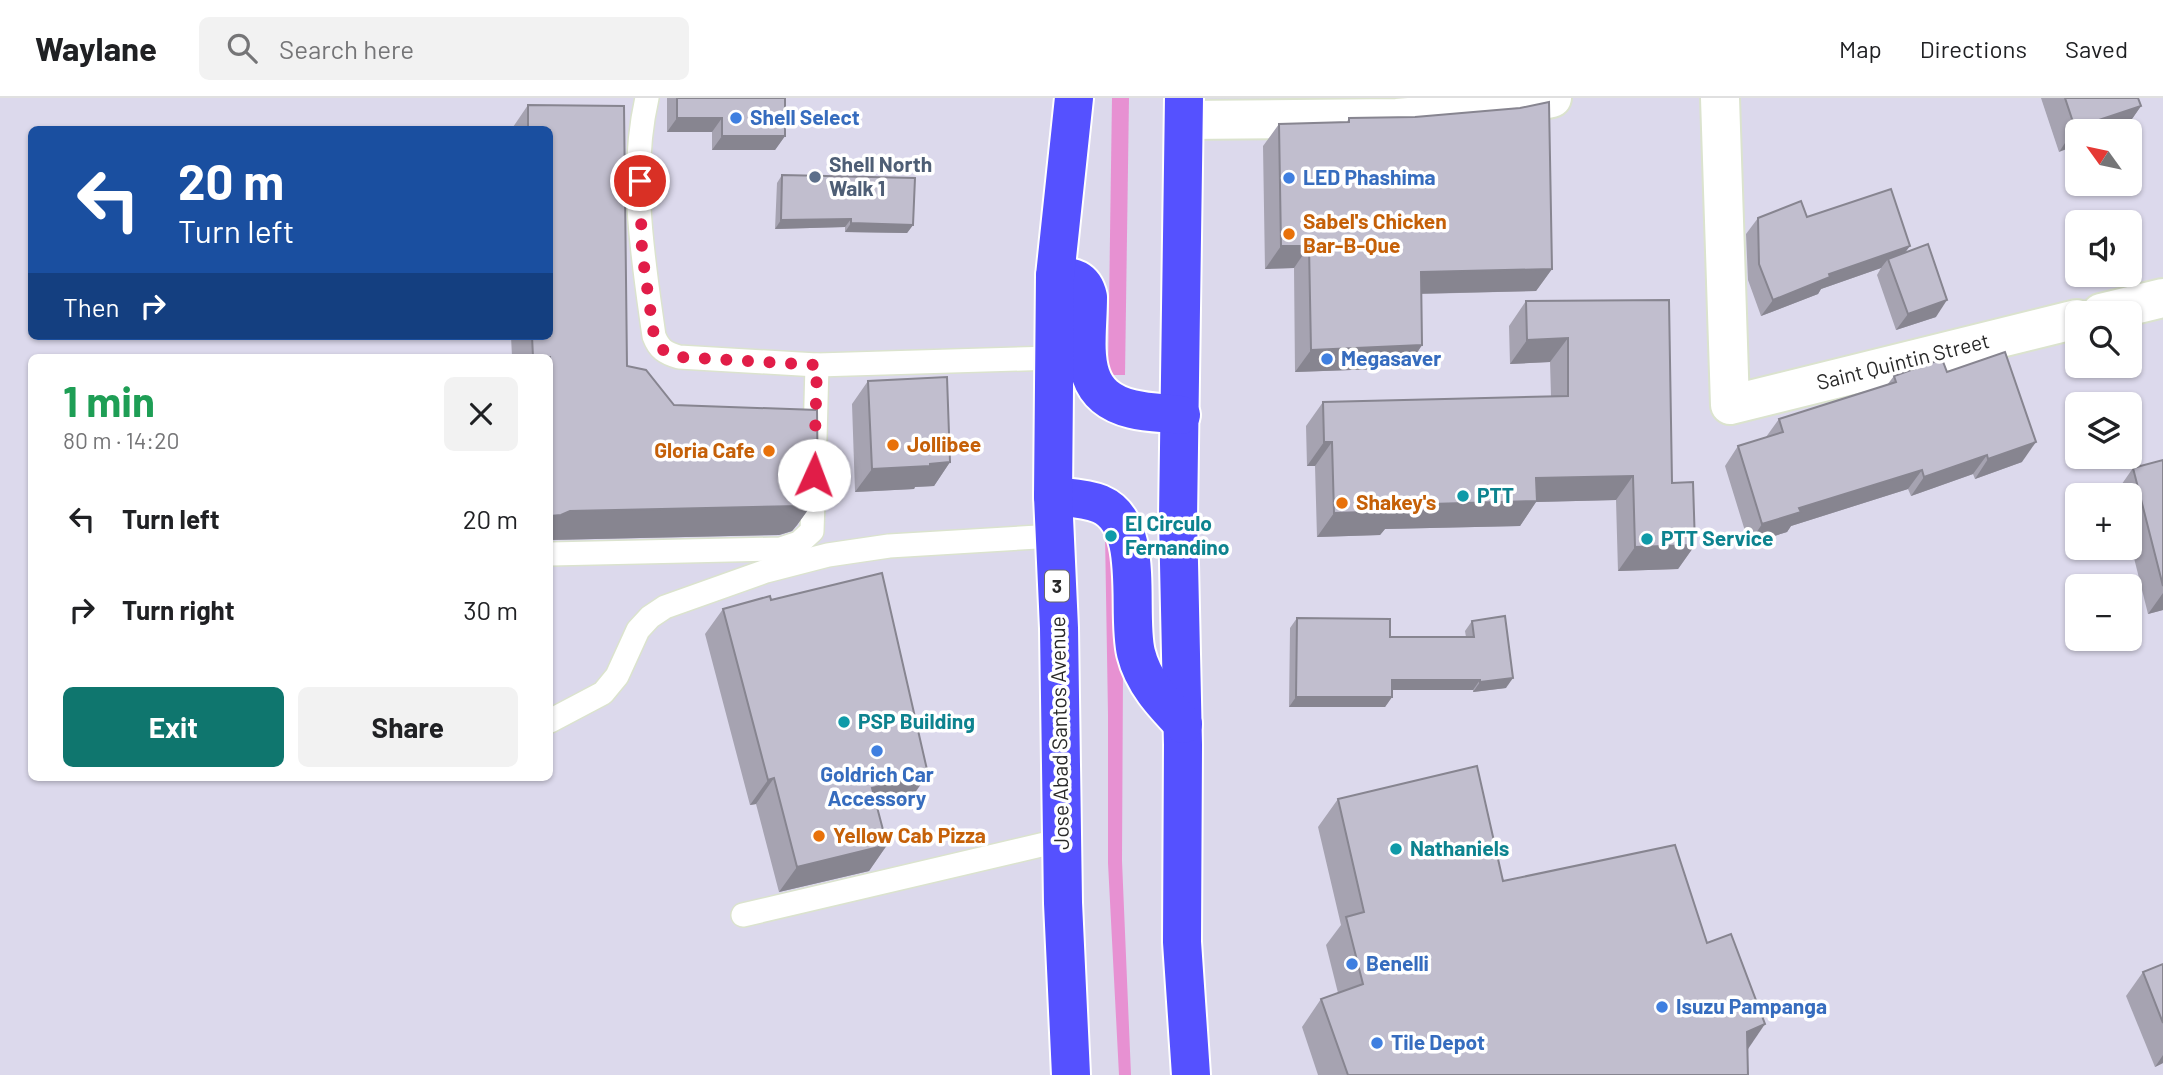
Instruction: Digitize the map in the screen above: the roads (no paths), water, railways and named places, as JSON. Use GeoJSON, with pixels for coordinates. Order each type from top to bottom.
{"type":"FeatureCollection","features":[{"type":"Feature","properties":{"kind":"highway","name":"Jose Abad Santos Avenue"},"geometry":{"type":"LineString","coordinates":[[1071,1075],[1063,903],[1059,628],[1053,496],[1055,276],[1074,98]]}},
{"type":"Feature","properties":{"kind":"highway"},"geometry":{"type":"LineString","coordinates":[[1184,109],[1178,518],[1183,724],[1182,942],[1191,1075]]}},
{"type":"Feature","properties":{"kind":"highway"},"geometry":{"type":"LineString","coordinates":[[1055,276],[1076,278],[1086,288],[1088,368],[1096,389],[1105,399],[1135,410],[1181,415]]}},
{"type":"Feature","properties":{"kind":"highway"},"geometry":{"type":"LineString","coordinates":[[1053,496],[1085,499],[1103,505],[1122,523],[1131,561],[1132,632],[1136,653],[1142,672],[1159,699],[1183,724]]}},
{"type":"Feature","properties":{"kind":"street"},"geometry":{"type":"LineString","coordinates":[[1184,109],[1397,118],[1502,109],[1552,98]]}},
{"type":"Feature","properties":{"kind":"street","name":"Saint Quintin Street"},"geometry":{"type":"LineString","coordinates":[[1720,98],[1730,405],[2065,322]]}},
{"type":"Feature","properties":{"kind":"street"},"geometry":{"type":"LineString","coordinates":[[2142,303],[2163,298]]}},
{"type":"Feature","properties":{"kind":"lane"},"geometry":{"type":"LineString","coordinates":[[647,98],[639,157],[642,252],[654,336],[658,346],[666,353],[679,357],[817,365],[1054,358]]}},
{"type":"Feature","properties":{"kind":"lane"},"geometry":{"type":"LineString","coordinates":[[553,554],[782,549],[799,543],[812,531],[817,365]]}},
{"type":"Feature","properties":{"kind":"lane"},"geometry":{"type":"LineString","coordinates":[[553,719],[603,694],[617,676],[638,630],[650,617],[665,607],[766,571],[828,555],[889,546],[1055,536]]}},
{"type":"Feature","properties":{"kind":"lane"},"geometry":{"type":"LineString","coordinates":[[743,915],[1062,840]]}},
{"type":"Feature","properties":{"kind":"place","name":"Shell Select"},"geometry":{"type":"Point","coordinates":[736,118]}},
{"type":"Feature","properties":{"kind":"place","name":"Shell North Walk 1"},"geometry":{"type":"Point","coordinates":[815,177]}},
{"type":"Feature","properties":{"kind":"place","name":"LED Phashima"},"geometry":{"type":"Point","coordinates":[1289,178]}},
{"type":"Feature","properties":{"kind":"place","name":"Sabel's Chicken Bar-B-Que"},"geometry":{"type":"Point","coordinates":[1289,234]}},
{"type":"Feature","properties":{"kind":"place","name":"Megasaver"},"geometry":{"type":"Point","coordinates":[1327,359]}},
{"type":"Feature","properties":{"kind":"place","name":"Jollibee"},"geometry":{"type":"Point","coordinates":[893,445]}},
{"type":"Feature","properties":{"kind":"place","name":"Gloria Cafe"},"geometry":{"type":"Point","coordinates":[769,451]}},
{"type":"Feature","properties":{"kind":"place","name":"PTT"},"geometry":{"type":"Point","coordinates":[1463,496]}},
{"type":"Feature","properties":{"kind":"place","name":"Shakey's"},"geometry":{"type":"Point","coordinates":[1342,503]}},
{"type":"Feature","properties":{"kind":"place","name":"El Circulo Fernandino"},"geometry":{"type":"Point","coordinates":[1111,536]}},
{"type":"Feature","properties":{"kind":"place","name":"PTT Service"},"geometry":{"type":"Point","coordinates":[1647,539]}},
{"type":"Feature","properties":{"kind":"place","name":"PSP Building"},"geometry":{"type":"Point","coordinates":[844,722]}},
{"type":"Feature","properties":{"kind":"place","name":"Goldrich Car Accessory"},"geometry":{"type":"Point","coordinates":[877,751]}},
{"type":"Feature","properties":{"kind":"place","name":"Yellow Cab Pizza"},"geometry":{"type":"Point","coordinates":[819,836]}},
{"type":"Feature","properties":{"kind":"place","name":"Nathaniels"},"geometry":{"type":"Point","coordinates":[1396,849]}},
{"type":"Feature","properties":{"kind":"place","name":"Benelli"},"geometry":{"type":"Point","coordinates":[1352,964]}},
{"type":"Feature","properties":{"kind":"place","name":"Isuzu Pampanga"},"geometry":{"type":"Point","coordinates":[1662,1007]}},
{"type":"Feature","properties":{"kind":"place","name":"Tile Depot"},"geometry":{"type":"Point","coordinates":[1377,1043]}}]}
